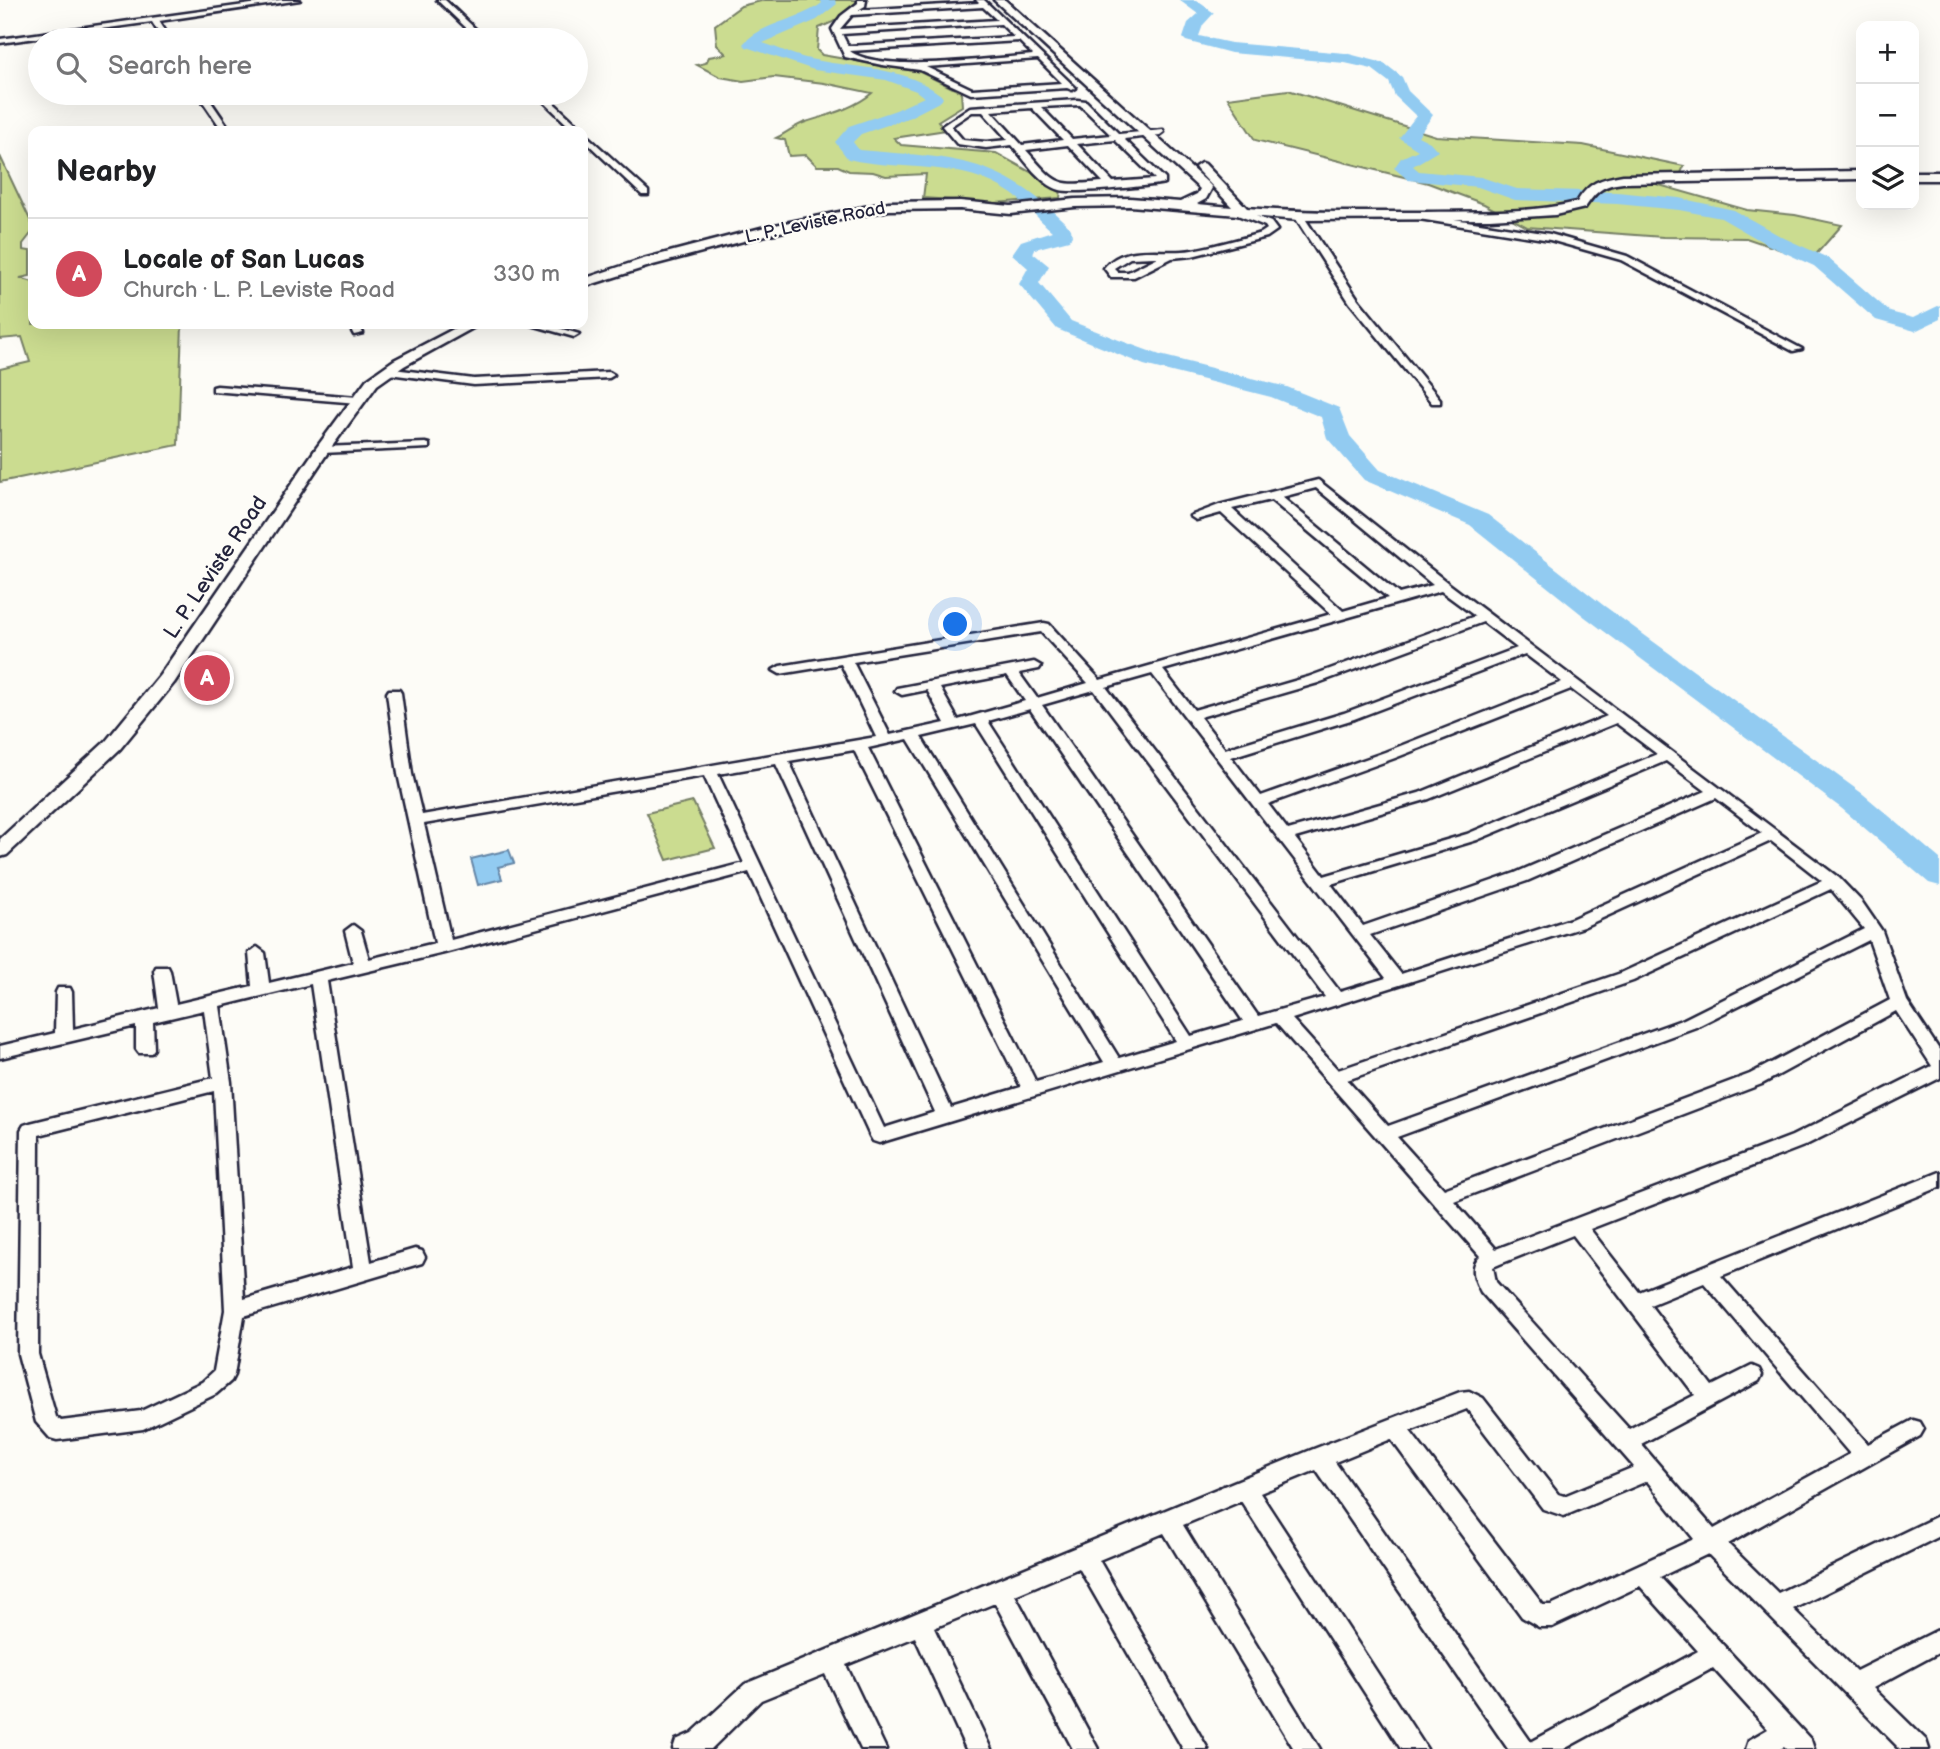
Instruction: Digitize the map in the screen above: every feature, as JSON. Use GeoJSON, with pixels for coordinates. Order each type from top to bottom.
{"type":"FeatureCollection","features":[{"type":"Feature","properties":{"kind":"main road"},"geometry":{"type":"LineString","coordinates":[[999,0],[1142,134],[1206,188],[1222,187]]}},
{"type":"Feature","properties":{"kind":"main road"},"geometry":{"type":"LineString","coordinates":[[1018,0],[1040,24],[1062,41]]}},
{"type":"Feature","properties":{"kind":"main road"},"geometry":{"type":"LineString","coordinates":[[1082,58],[1114,92],[1222,187],[1238,211]]}},
{"type":"Feature","properties":{"kind":"main road","name":"L. P. Leviste Road"},"geometry":{"type":"LineString","coordinates":[[588,281],[648,262],[759,233],[871,209],[929,205],[1011,210],[1120,202],[1299,216],[1422,217],[1529,213],[1581,205],[1590,191],[1602,182],[1623,178],[1662,180],[1768,174],[1856,175]]}},
{"type":"Feature","properties":{"kind":"main road"},"geometry":{"type":"LineString","coordinates":[[1919,176],[1940,176]]}},
{"type":"Feature","properties":{"kind":"main road"},"geometry":{"type":"LineString","coordinates":[[1183,206],[1202,196],[1206,188]]}},
{"type":"Feature","properties":{"kind":"main road","name":"L. P. Leviste Road"},"geometry":{"type":"LineString","coordinates":[[0,850],[113,745],[159,688],[358,400],[385,371],[464,329]]}},
{"type":"Feature","properties":{"kind":"street"},"geometry":{"type":"LineString","coordinates":[[95,28],[296,0]]}},
{"type":"Feature","properties":{"kind":"street"},"geometry":{"type":"LineString","coordinates":[[441,0],[470,28]]}},
{"type":"Feature","properties":{"kind":"street"},"geometry":{"type":"LineString","coordinates":[[839,27],[862,2],[927,0]]}},
{"type":"Feature","properties":{"kind":"street"},"geometry":{"type":"LineString","coordinates":[[851,13],[983,3],[1077,95],[995,101],[987,91]]}},
{"type":"Feature","properties":{"kind":"street"},"geometry":{"type":"LineString","coordinates":[[839,27],[993,13]]}},
{"type":"Feature","properties":{"kind":"street"},"geometry":{"type":"LineString","coordinates":[[154,20],[159,28]]}},
{"type":"Feature","properties":{"kind":"street"},"geometry":{"type":"LineString","coordinates":[[839,27],[1002,22]]}},
{"type":"Feature","properties":{"kind":"street"},"geometry":{"type":"LineString","coordinates":[[839,27],[848,55],[857,59],[922,68],[968,92],[1068,85]]}},
{"type":"Feature","properties":{"kind":"street"},"geometry":{"type":"LineString","coordinates":[[843,45],[1011,30]]}},
{"type":"Feature","properties":{"kind":"street"},"geometry":{"type":"LineString","coordinates":[[0,41],[28,37]]}},
{"type":"Feature","properties":{"kind":"street"},"geometry":{"type":"LineString","coordinates":[[843,45],[1020,39]]}},
{"type":"Feature","properties":{"kind":"street"},"geometry":{"type":"LineString","coordinates":[[857,59],[1029,47]]}},
{"type":"Feature","properties":{"kind":"street"},"geometry":{"type":"LineString","coordinates":[[906,66],[1039,57]]}},
{"type":"Feature","properties":{"kind":"street"},"geometry":{"type":"LineString","coordinates":[[937,74],[1048,66]]}},
{"type":"Feature","properties":{"kind":"street"},"geometry":{"type":"LineString","coordinates":[[1045,76],[1058,75]]}},
{"type":"Feature","properties":{"kind":"street"},"geometry":{"type":"LineString","coordinates":[[953,83],[1019,78]]}},
{"type":"Feature","properties":{"kind":"street"},"geometry":{"type":"LineString","coordinates":[[985,109],[1017,145],[1046,178],[1063,188],[1161,181],[1115,138],[1083,103],[985,109],[970,110],[946,126],[960,142],[986,145],[1017,145],[1070,143],[1115,138],[1160,132]]}},
{"type":"Feature","properties":{"kind":"street"},"geometry":{"type":"LineString","coordinates":[[210,105],[224,126]]}},
{"type":"Feature","properties":{"kind":"street"},"geometry":{"type":"LineString","coordinates":[[552,105],[574,126]]}},
{"type":"Feature","properties":{"kind":"street"},"geometry":{"type":"LineString","coordinates":[[1035,106],[1112,186]]}},
{"type":"Feature","properties":{"kind":"street"},"geometry":{"type":"LineString","coordinates":[[588,140],[645,193]]}},
{"type":"Feature","properties":{"kind":"street"},"geometry":{"type":"LineString","coordinates":[[1170,254],[1123,276],[1115,275],[1109,268],[1112,263],[1128,256],[1199,251],[1264,235],[1272,230],[1268,225],[1238,211]]}},
{"type":"Feature","properties":{"kind":"street"},"geometry":{"type":"LineString","coordinates":[[1299,216],[1354,301],[1436,401]]}},
{"type":"Feature","properties":{"kind":"street"},"geometry":{"type":"LineString","coordinates":[[1422,217],[1569,240],[1600,249],[1624,258],[1797,349]]}},
{"type":"Feature","properties":{"kind":"street"},"geometry":{"type":"LineString","coordinates":[[554,329],[574,334]]}},
{"type":"Feature","properties":{"kind":"street"},"geometry":{"type":"LineString","coordinates":[[385,371],[482,382],[609,375]]}},
{"type":"Feature","properties":{"kind":"street"},"geometry":{"type":"LineString","coordinates":[[217,389],[358,400]]}},
{"type":"Feature","properties":{"kind":"street"},"geometry":{"type":"LineString","coordinates":[[322,450],[425,446]]}},
{"type":"Feature","properties":{"kind":"street"},"geometry":{"type":"LineString","coordinates":[[1196,516],[1312,484],[1321,485],[1443,586],[1833,882],[1856,906],[1874,932],[1899,1002],[1940,1065]]}},
{"type":"Feature","properties":{"kind":"street"},"geometry":{"type":"LineString","coordinates":[[1273,495],[1397,599]]}},
{"type":"Feature","properties":{"kind":"street"},"geometry":{"type":"LineString","coordinates":[[1223,508],[1340,615]]}},
{"type":"Feature","properties":{"kind":"street"},"geometry":{"type":"LineString","coordinates":[[415,821],[710,772],[954,726],[1443,586]]}},
{"type":"Feature","properties":{"kind":"street"},"geometry":{"type":"LineString","coordinates":[[1191,715],[1313,680],[1485,617]]}},
{"type":"Feature","properties":{"kind":"street"},"geometry":{"type":"LineString","coordinates":[[780,670],[1041,626],[1097,685],[1336,999]]}},
{"type":"Feature","properties":{"kind":"street"},"geometry":{"type":"LineString","coordinates":[[1222,755],[1349,716],[1527,649]]}},
{"type":"Feature","properties":{"kind":"street"},"geometry":{"type":"LineString","coordinates":[[845,659],[886,740]]}},
{"type":"Feature","properties":{"kind":"street"},"geometry":{"type":"LineString","coordinates":[[902,691],[1034,666]]}},
{"type":"Feature","properties":{"kind":"street"},"geometry":{"type":"LineString","coordinates":[[1154,669],[1397,981]]}},
{"type":"Feature","properties":{"kind":"street"},"geometry":{"type":"LineString","coordinates":[[1011,671],[1254,1024]]}},
{"type":"Feature","properties":{"kind":"street"},"geometry":{"type":"LineString","coordinates":[[1258,802],[1573,684]]}},
{"type":"Feature","properties":{"kind":"street"},"geometry":{"type":"LineString","coordinates":[[932,687],[954,726]]}},
{"type":"Feature","properties":{"kind":"street"},"geometry":{"type":"LineString","coordinates":[[394,693],[405,774],[444,947]]}},
{"type":"Feature","properties":{"kind":"street"},"geometry":{"type":"LineString","coordinates":[[1285,836],[1424,796],[1618,718]]}},
{"type":"Feature","properties":{"kind":"street"},"geometry":{"type":"LineString","coordinates":[[980,719],[1187,1044]]}},
{"type":"Feature","properties":{"kind":"street"},"geometry":{"type":"LineString","coordinates":[[913,735],[1115,1066]]}},
{"type":"Feature","properties":{"kind":"street"},"geometry":{"type":"LineString","coordinates":[[859,745],[1032,1091]]}},
{"type":"Feature","properties":{"kind":"street"},"geometry":{"type":"LineString","coordinates":[[1321,883],[1472,837],[1667,754]]}},
{"type":"Feature","properties":{"kind":"street"},"geometry":{"type":"LineString","coordinates":[[781,759],[946,1116]]}},
{"type":"Feature","properties":{"kind":"street"},"geometry":{"type":"LineString","coordinates":[[710,772],[879,1136],[1397,981],[1577,923],[1773,834]]}},
{"type":"Feature","properties":{"kind":"street"},"geometry":{"type":"LineString","coordinates":[[1360,933],[1521,877],[1717,792]]}},
{"type":"Feature","properties":{"kind":"street"},"geometry":{"type":"LineString","coordinates":[[0,1052],[444,947],[752,866]]}},
{"type":"Feature","properties":{"kind":"street"},"geometry":{"type":"LineString","coordinates":[[1334,1079],[1627,978],[1833,882]]}},
{"type":"Feature","properties":{"kind":"street"},"geometry":{"type":"LineString","coordinates":[[353,931],[363,967]]}},
{"type":"Feature","properties":{"kind":"street"},"geometry":{"type":"LineString","coordinates":[[1383,1135],[1690,1023],[1874,932]]}},
{"type":"Feature","properties":{"kind":"street"},"geometry":{"type":"LineString","coordinates":[[257,953],[261,991]]}},
{"type":"Feature","properties":{"kind":"street"},"geometry":{"type":"LineString","coordinates":[[162,971],[168,1011]]}},
{"type":"Feature","properties":{"kind":"street"},"geometry":{"type":"LineString","coordinates":[[318,978],[363,1272]]}},
{"type":"Feature","properties":{"kind":"street"},"geometry":{"type":"LineString","coordinates":[[64,992],[64,1036]]}},
{"type":"Feature","properties":{"kind":"street"},"geometry":{"type":"LineString","coordinates":[[211,1002],[222,1082],[235,1310],[224,1375],[209,1388],[143,1420],[57,1431],[47,1422],[28,1354],[30,1130],[222,1082]]}},
{"type":"Feature","properties":{"kind":"street"},"geometry":{"type":"LineString","coordinates":[[1442,1198],[1756,1079],[1899,1002]]}},
{"type":"Feature","properties":{"kind":"street"},"geometry":{"type":"LineString","coordinates":[[144,1016],[145,1049]]}},
{"type":"Feature","properties":{"kind":"street"},"geometry":{"type":"LineString","coordinates":[[1280,1016],[1493,1258]]}},
{"type":"Feature","properties":{"kind":"street"},"geometry":{"type":"LineString","coordinates":[[1917,1749],[1711,1542],[1626,1441],[1488,1286],[1483,1272],[1484,1263],[1493,1258],[1798,1141],[1940,1070]]}},
{"type":"Feature","properties":{"kind":"street"},"geometry":{"type":"LineString","coordinates":[[1634,1303],[1940,1179]]}},
{"type":"Feature","properties":{"kind":"street"},"geometry":{"type":"LineString","coordinates":[[1577,1226],[1708,1396]]}},
{"type":"Feature","properties":{"kind":"street"},"geometry":{"type":"LineString","coordinates":[[235,1310],[415,1257]]}},
{"type":"Feature","properties":{"kind":"street"},"geometry":{"type":"LineString","coordinates":[[1707,1273],[1865,1456]]}},
{"type":"Feature","properties":{"kind":"street"},"geometry":{"type":"LineString","coordinates":[[1626,1441],[1752,1375]]}},
{"type":"Feature","properties":{"kind":"street"},"geometry":{"type":"LineString","coordinates":[[697,1747],[753,1692],[1460,1401],[1469,1400],[1476,1404],[1551,1502],[1558,1506],[1564,1506],[1650,1470]]}},
{"type":"Feature","properties":{"kind":"street"},"geometry":{"type":"LineString","coordinates":[[1395,1427],[1530,1609],[1539,1616],[1552,1616],[1711,1542],[1913,1429]]}},
{"type":"Feature","properties":{"kind":"street"},"geometry":{"type":"LineString","coordinates":[[1319,1457],[1522,1749]]}},
{"type":"Feature","properties":{"kind":"street"},"geometry":{"type":"LineString","coordinates":[[1244,1488],[1415,1749]]}},
{"type":"Feature","properties":{"kind":"street"},"geometry":{"type":"LineString","coordinates":[[1168,1520],[1308,1749]]}},
{"type":"Feature","properties":{"kind":"street"},"geometry":{"type":"LineString","coordinates":[[1775,1606],[1940,1525]]}},
{"type":"Feature","properties":{"kind":"street"},"geometry":{"type":"LineString","coordinates":[[1084,1555],[1196,1749]]}},
{"type":"Feature","properties":{"kind":"street"},"geometry":{"type":"LineString","coordinates":[[1643,1574],[1794,1740],[1758,1749]]}},
{"type":"Feature","properties":{"kind":"street"},"geometry":{"type":"LineString","coordinates":[[1000,1590],[1086,1749]]}},
{"type":"Feature","properties":{"kind":"street"},"geometry":{"type":"LineString","coordinates":[[920,1623],[979,1749]]}},
{"type":"Feature","properties":{"kind":"street"},"geometry":{"type":"LineString","coordinates":[[1854,1685],[1940,1640]]}},
{"type":"Feature","properties":{"kind":"street"},"geometry":{"type":"LineString","coordinates":[[1540,1749],[1715,1654]]}},
{"type":"Feature","properties":{"kind":"street"},"geometry":{"type":"LineString","coordinates":[[831,1660],[874,1749]]}},
{"type":"Feature","properties":{"kind":"green space"},"geometry":{"type":"Polygon","coordinates":[[[765,0],[856,0],[856,3],[833,22],[819,28],[817,50],[822,55],[920,72],[961,92],[962,106],[938,121],[946,130],[894,138],[901,145],[996,153],[1061,189],[1060,198],[995,203],[923,198],[926,174],[886,176],[873,172],[849,171],[838,166],[817,166],[806,155],[789,156],[785,140],[776,138],[802,123],[849,107],[872,93],[824,83],[774,77],[743,81],[720,77],[697,65],[706,63],[709,57],[726,54],[717,45],[715,25],[741,6],[765,0]]]}},
{"type":"Feature","properties":{"kind":"green space"},"geometry":{"type":"Polygon","coordinates":[[[1288,90],[1436,136],[1583,145],[1684,166],[1681,173],[1659,185],[1747,210],[1795,215],[1842,225],[1811,260],[1746,238],[1663,237],[1527,227],[1484,204],[1428,183],[1255,140],[1228,98],[1288,90]]]}},
{"type":"Feature","properties":{"kind":"green space"},"geometry":{"type":"Polygon","coordinates":[[[0,156],[28,215],[28,238],[23,244],[23,250],[28,251],[28,276],[20,278],[28,280],[28,329],[182,329],[178,445],[0,482],[0,369],[30,362],[22,337],[0,339],[0,156]]]}},
{"type":"Feature","properties":{"kind":"green space"},"geometry":{"type":"Polygon","coordinates":[[[693,802],[715,848],[667,860],[647,813],[693,802]]]}},
{"type":"Feature","properties":{"kind":"water"},"geometry":{"type":"Polygon","coordinates":[[[509,850],[514,863],[498,867],[502,879],[478,885],[471,859],[509,850]]]}},
{"type":"Feature","properties":{"kind":"waterway"},"geometry":{"type":"LineString","coordinates":[[827,0],[830,4],[812,17],[751,44],[814,65],[888,75],[921,87],[935,98],[902,114],[855,130],[844,142],[854,155],[960,166],[1000,179],[1023,193],[1061,229],[1062,236],[1028,245],[1022,254],[1039,266],[1029,284],[1064,325],[1152,360],[1279,392],[1331,413],[1339,438],[1372,475],[1479,520],[1594,611],[1852,801],[1940,876]]}},
{"type":"Feature","properties":{"kind":"waterway"},"geometry":{"type":"LineString","coordinates":[[1186,0],[1207,13],[1196,23],[1191,38],[1231,48],[1345,58],[1378,66],[1396,80],[1401,93],[1425,115],[1408,138],[1429,151],[1407,162],[1403,168],[1414,176],[1481,182],[1515,194],[1617,198],[1679,204],[1727,214],[1775,241],[1821,262],[1883,316],[1915,325],[1940,311]]}},
{"type":"Feature","properties":{"kind":"place","name":"Locale of San Lucas"},"geometry":{"type":"Point","coordinates":[207,678]}}]}
